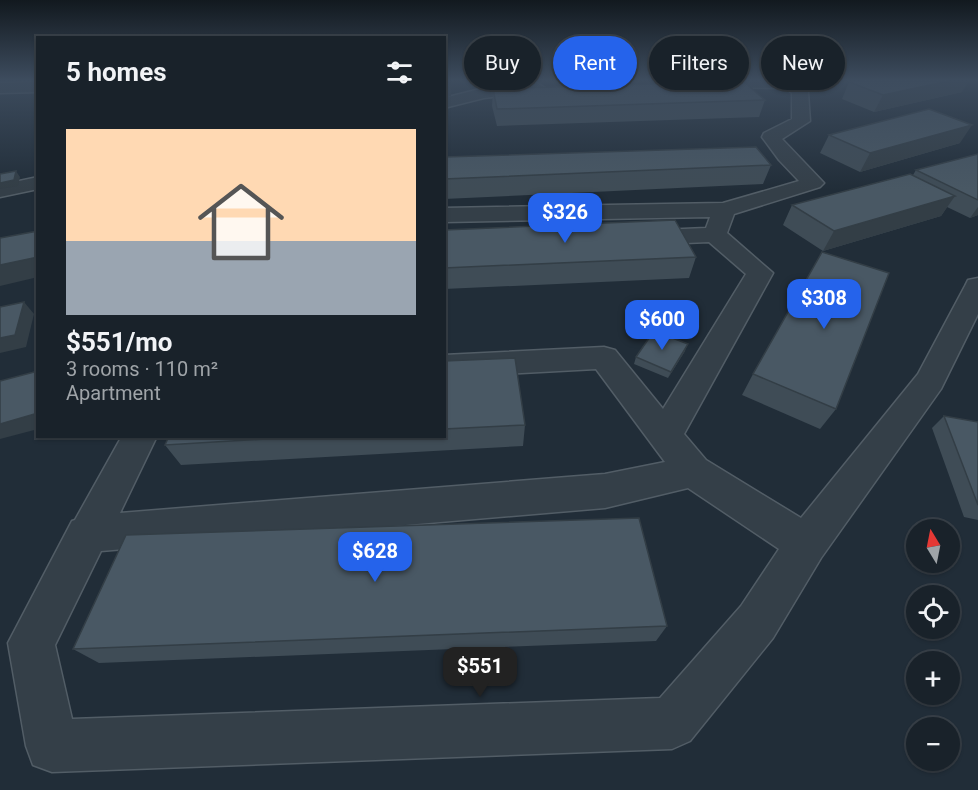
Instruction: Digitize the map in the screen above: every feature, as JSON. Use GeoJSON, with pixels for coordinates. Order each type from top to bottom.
{"type":"FeatureCollection","features":[{"type":"Feature","properties":{"kind":"street"},"geometry":{"type":"LineString","coordinates":[[621,238],[719,222],[813,183],[771,137],[801,121],[801,116]]}},
{"type":"Feature","properties":{"kind":"street"},"geometry":{"type":"LineString","coordinates":[[0,191],[36,183]]}},
{"type":"Feature","properties":{"kind":"street"},"geometry":{"type":"LineString","coordinates":[[446,215],[719,222],[760,273],[665,436]]}},
{"type":"Feature","properties":{"kind":"street"},"geometry":{"type":"LineString","coordinates":[[139,438],[86,534],[31,643],[52,746],[672,723],[757,622],[806,544],[930,381],[978,286]]}},
{"type":"Feature","properties":{"kind":"street"},"geometry":{"type":"LineString","coordinates":[[446,366],[604,358],[693,471],[806,544]]}},
{"type":"Feature","properties":{"kind":"street"},"geometry":{"type":"LineString","coordinates":[[86,534],[605,491],[693,471]]}},
{"type":"Feature","properties":{"kind":"building"},"geometry":{"type":"Polygon","coordinates":[[[903,116],[947,116],[972,125],[870,153],[829,135],[903,116]]]}},
{"type":"Feature","properties":{"kind":"building"},"geometry":{"type":"Polygon","coordinates":[[[756,147],[771,165],[446,179],[446,157],[756,147]]]}},
{"type":"Feature","properties":{"kind":"building"},"geometry":{"type":"Polygon","coordinates":[[[978,154],[978,200],[916,170],[978,154]]]}},
{"type":"Feature","properties":{"kind":"building"},"geometry":{"type":"Polygon","coordinates":[[[16,171],[14,180],[0,183],[0,174],[16,171]]]}},
{"type":"Feature","properties":{"kind":"building"},"geometry":{"type":"Polygon","coordinates":[[[910,174],[955,196],[834,231],[792,205],[910,174]]]}},
{"type":"Feature","properties":{"kind":"building"},"geometry":{"type":"Polygon","coordinates":[[[675,220],[696,257],[446,268],[446,230],[675,220]]]}},
{"type":"Feature","properties":{"kind":"building"},"geometry":{"type":"Polygon","coordinates":[[[36,231],[36,257],[0,265],[0,238],[36,231]]]}},
{"type":"Feature","properties":{"kind":"building"},"geometry":{"type":"Polygon","coordinates":[[[822,252],[889,273],[836,409],[753,374],[822,252]]]}},
{"type":"Feature","properties":{"kind":"building"},"geometry":{"type":"Polygon","coordinates":[[[24,302],[15,335],[0,338],[0,307],[24,302]]]}},
{"type":"Feature","properties":{"kind":"building"},"geometry":{"type":"Polygon","coordinates":[[[654,331],[688,344],[671,372],[636,357],[654,331]]]}},
{"type":"Feature","properties":{"kind":"building"},"geometry":{"type":"Polygon","coordinates":[[[515,358],[525,425],[446,429],[446,361],[515,358]]]}},
{"type":"Feature","properties":{"kind":"building"},"geometry":{"type":"Polygon","coordinates":[[[36,372],[36,414],[0,424],[0,381],[36,372]]]}},
{"type":"Feature","properties":{"kind":"building"},"geometry":{"type":"Polygon","coordinates":[[[944,416],[978,422],[978,505],[944,416]]]}},
{"type":"Feature","properties":{"kind":"building"},"geometry":{"type":"Polygon","coordinates":[[[168,438],[281,438],[165,445],[168,438]]]}},
{"type":"Feature","properties":{"kind":"building"},"geometry":{"type":"Polygon","coordinates":[[[639,518],[667,626],[73,649],[126,535],[639,518]]]}}]}
